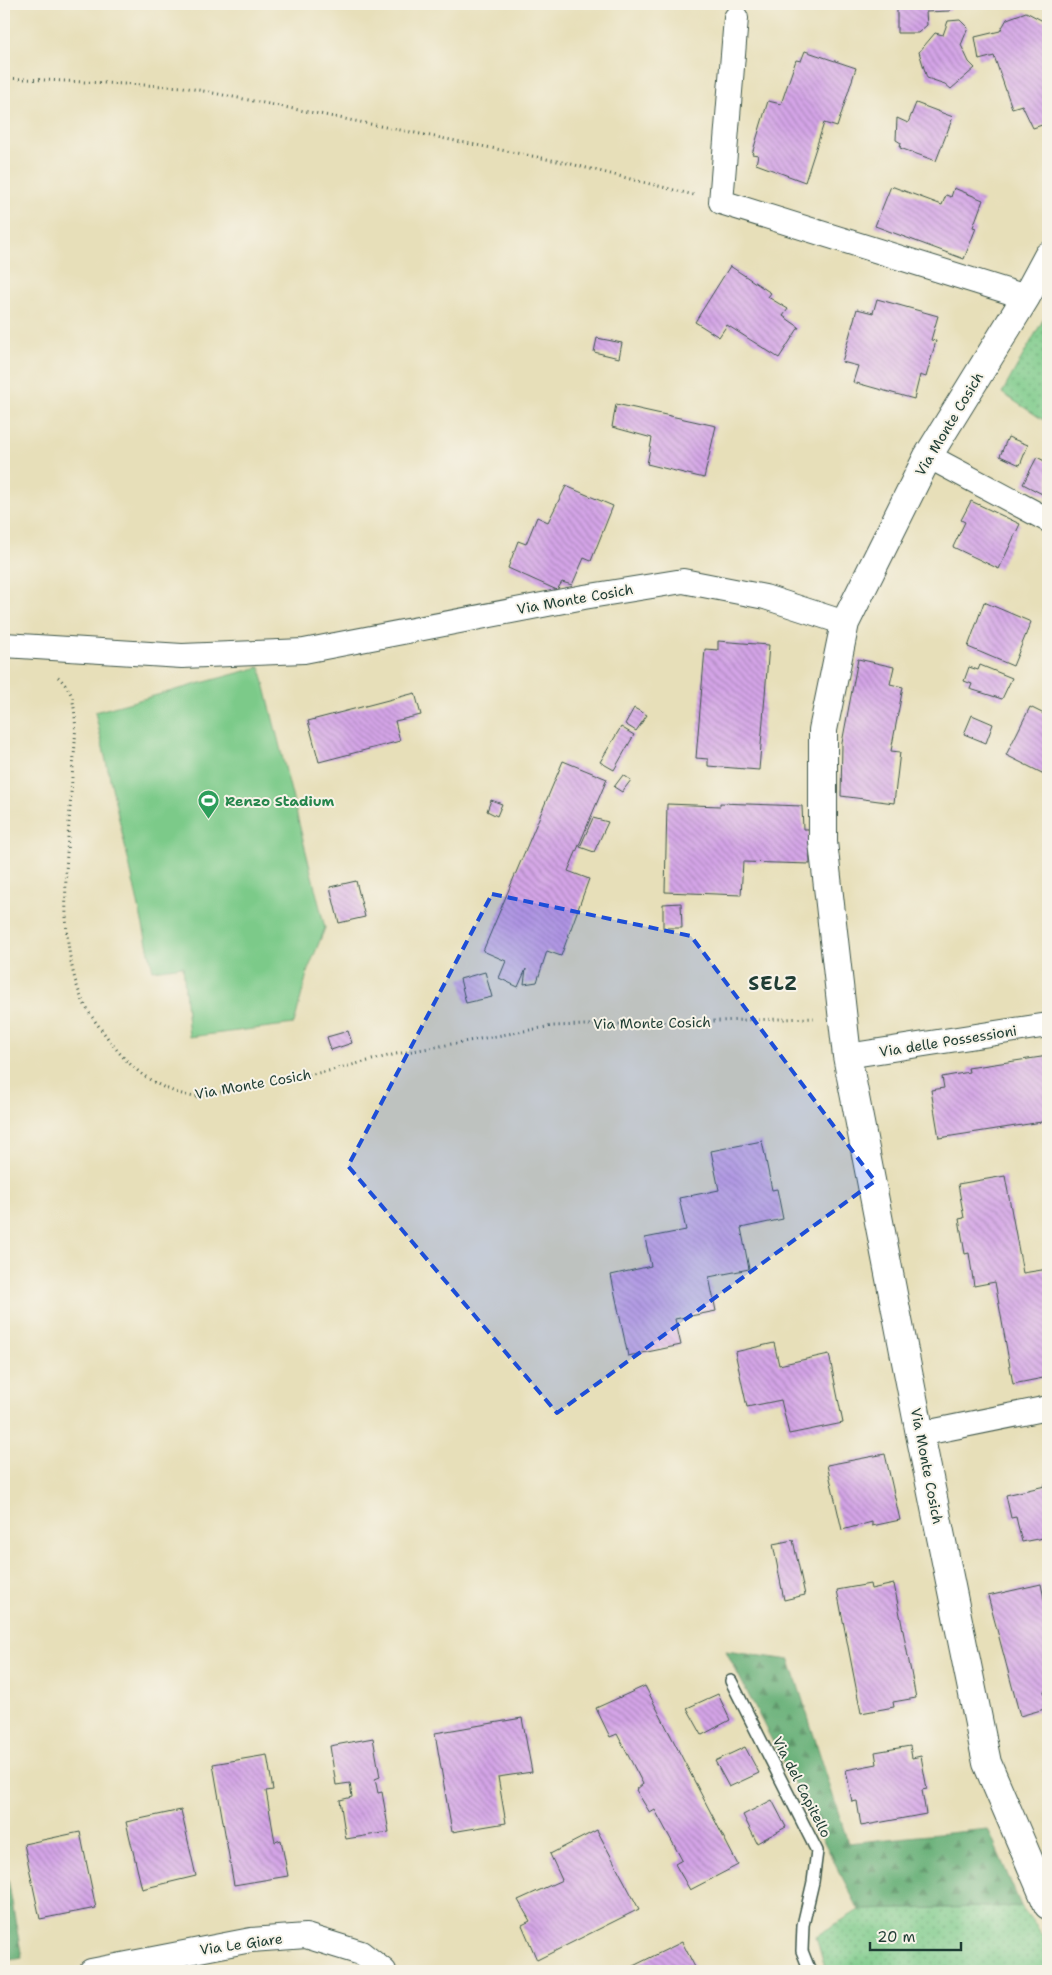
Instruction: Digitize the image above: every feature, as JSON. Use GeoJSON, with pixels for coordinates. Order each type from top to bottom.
{"type":"FeatureCollection","features":[{"type":"Feature","properties":{"kind":"street"},"geometry":{"type":"LineString","coordinates":[[736,18],[721,202],[1026,297]]}},
{"type":"Feature","properties":{"kind":"street","name":"Via Monte Cosich"},"geometry":{"type":"LineString","coordinates":[[1048,256],[1026,297],[928,456],[845,623],[823,730],[823,842],[847,1056],[920,1434],[987,1763],[1048,1904]]}},
{"type":"Feature","properties":{"kind":"street"},"geometry":{"type":"LineString","coordinates":[[928,456],[1048,520]]}},
{"type":"Feature","properties":{"kind":"street","name":"Via Monte Cosich"},"geometry":{"type":"LineString","coordinates":[[11,646],[182,656],[304,651],[584,597],[683,581],[765,597],[845,623]]}},
{"type":"Feature","properties":{"kind":"street","name":"Via delle Possessioni"},"geometry":{"type":"LineString","coordinates":[[847,1056],[1048,1026]]}},
{"type":"Feature","properties":{"kind":"street"},"geometry":{"type":"LineString","coordinates":[[920,1434],[1048,1408]]}},
{"type":"Feature","properties":{"kind":"street","name":"Via Le Giare"},"geometry":{"type":"LineString","coordinates":[[91,1971],[251,1940],[306,1936],[361,1953],[384,1971]]}},
{"type":"Feature","properties":{"kind":"lane","name":"Via del Capitello"},"geometry":{"type":"LineString","coordinates":[[731,1681],[817,1852],[813,1882],[803,1925],[802,1952],[810,1971]]}},
{"type":"Feature","properties":{"kind":"path"},"geometry":{"type":"LineString","coordinates":[[4,78],[183,87],[567,163],[721,202]]}},
{"type":"Feature","properties":{"kind":"path","name":"Via Monte Cosich"},"geometry":{"type":"LineString","coordinates":[[11,646],[46,665],[65,682],[73,701],[75,732],[65,893],[67,934],[75,976],[82,999],[120,1056],[152,1082],[174,1093],[194,1097],[328,1071],[396,1054],[552,1026],[842,1017]]}},
{"type":"Feature","properties":{"kind":"highlighted area"},"geometry":{"type":"Polygon","coordinates":[[[492,894],[691,936],[875,1181],[557,1413],[348,1166],[492,894]]]}},
{"type":"Feature","properties":{"kind":"green space"},"geometry":{"type":"Polygon","coordinates":[[[1048,311],[1048,423],[1002,393],[1048,311]]]}},
{"type":"Feature","properties":{"kind":"green space","name":"Renzo Stadium"},"geometry":{"type":"Polygon","coordinates":[[[260,667],[325,928],[308,970],[294,1024],[189,1037],[183,966],[153,970],[95,712],[260,667]]]}},
{"type":"Feature","properties":{"kind":"green space"},"geometry":{"type":"Polygon","coordinates":[[[726,1651],[790,1660],[848,1843],[988,1829],[1021,1906],[859,1910],[726,1651]]]}},
{"type":"Feature","properties":{"kind":"green space"},"geometry":{"type":"Polygon","coordinates":[[[4,1857],[22,1958],[4,1961],[4,1857]]]}},
{"type":"Feature","properties":{"kind":"green space"},"geometry":{"type":"Polygon","coordinates":[[[1021,1906],[1048,1942],[1048,1971],[826,1971],[816,1936],[859,1910],[1021,1906]]]}},
{"type":"Feature","properties":{"kind":"building"},"geometry":{"type":"Polygon","coordinates":[[[897,4],[952,4],[950,11],[926,12],[927,25],[918,33],[897,33],[897,4]]]}},
{"type":"Feature","properties":{"kind":"building"},"geometry":{"type":"Polygon","coordinates":[[[1026,12],[1043,21],[1048,17],[1048,123],[1033,128],[1022,105],[1012,108],[994,56],[979,60],[975,37],[1000,31],[1007,19],[1026,12]]]}},
{"type":"Feature","properties":{"kind":"building"},"geometry":{"type":"Polygon","coordinates":[[[960,20],[968,28],[961,45],[969,62],[975,68],[951,89],[945,84],[927,78],[919,52],[935,33],[943,35],[948,21],[960,20]]]}},
{"type":"Feature","properties":{"kind":"building"},"geometry":{"type":"Polygon","coordinates":[[[805,51],[856,68],[837,127],[824,123],[805,182],[756,164],[758,155],[752,154],[768,101],[781,104],[796,60],[801,61],[805,51]]]}},
{"type":"Feature","properties":{"kind":"building"},"geometry":{"type":"Polygon","coordinates":[[[916,103],[953,117],[936,161],[900,148],[901,143],[896,140],[897,118],[908,123],[916,103]]]}},
{"type":"Feature","properties":{"kind":"building"},"geometry":{"type":"Polygon","coordinates":[[[891,186],[942,205],[946,195],[951,197],[954,188],[983,200],[973,227],[976,228],[964,259],[875,226],[891,186]]]}},
{"type":"Feature","properties":{"kind":"building"},"geometry":{"type":"Polygon","coordinates":[[[730,266],[771,293],[768,297],[788,309],[783,316],[799,327],[779,358],[727,325],[719,337],[695,322],[730,266]]]}},
{"type":"Feature","properties":{"kind":"building"},"geometry":{"type":"Polygon","coordinates":[[[877,299],[938,316],[931,340],[936,341],[926,377],[920,375],[914,399],[853,382],[858,366],[842,362],[857,309],[873,313],[877,299]]]}},
{"type":"Feature","properties":{"kind":"building"},"geometry":{"type":"Polygon","coordinates":[[[597,338],[622,343],[619,358],[594,352],[597,338]]]}},
{"type":"Feature","properties":{"kind":"building"},"geometry":{"type":"Polygon","coordinates":[[[616,404],[716,426],[704,478],[647,464],[652,438],[612,427],[616,404]]]}},
{"type":"Feature","properties":{"kind":"building"},"geometry":{"type":"Polygon","coordinates":[[[1008,437],[1028,445],[1020,465],[1000,456],[1008,437]]]}},
{"type":"Feature","properties":{"kind":"building"},"geometry":{"type":"Polygon","coordinates":[[[1037,457],[1048,463],[1048,497],[1023,484],[1037,457]]]}},
{"type":"Feature","properties":{"kind":"building"},"geometry":{"type":"Polygon","coordinates":[[[566,486],[613,506],[591,561],[584,558],[572,585],[562,582],[557,590],[508,568],[518,541],[526,544],[537,517],[548,522],[566,486]]]}},
{"type":"Feature","properties":{"kind":"building"},"geometry":{"type":"Polygon","coordinates":[[[971,501],[1020,524],[999,569],[953,547],[965,522],[961,520],[971,501]]]}},
{"type":"Feature","properties":{"kind":"building"},"geometry":{"type":"Polygon","coordinates":[[[984,602],[1031,622],[1013,666],[968,647],[984,602]]]}},
{"type":"Feature","properties":{"kind":"building"},"geometry":{"type":"Polygon","coordinates":[[[718,641],[769,645],[759,770],[708,766],[708,759],[696,758],[705,649],[718,650],[718,641]]]}},
{"type":"Feature","properties":{"kind":"building"},"geometry":{"type":"Polygon","coordinates":[[[858,659],[894,667],[890,684],[903,687],[891,751],[900,752],[894,803],[841,796],[842,743],[858,659]]]}},
{"type":"Feature","properties":{"kind":"building"},"geometry":{"type":"Polygon","coordinates":[[[980,665],[1012,678],[1002,699],[970,689],[972,684],[964,681],[969,667],[978,670],[980,665]]]}},
{"type":"Feature","properties":{"kind":"building"},"geometry":{"type":"Polygon","coordinates":[[[415,693],[421,715],[395,721],[400,741],[319,762],[308,721],[415,693]]]}},
{"type":"Feature","properties":{"kind":"building"},"geometry":{"type":"Polygon","coordinates":[[[1030,707],[1048,716],[1048,776],[1006,755],[1030,707]]]}},
{"type":"Feature","properties":{"kind":"building"},"geometry":{"type":"Polygon","coordinates":[[[634,708],[647,715],[636,731],[625,724],[634,708]]]}},
{"type":"Feature","properties":{"kind":"building"},"geometry":{"type":"Polygon","coordinates":[[[972,715],[993,724],[986,743],[964,734],[972,715]]]}},
{"type":"Feature","properties":{"kind":"building"},"geometry":{"type":"Polygon","coordinates":[[[621,727],[634,735],[614,770],[600,762],[621,727]]]}},
{"type":"Feature","properties":{"kind":"building"},"geometry":{"type":"Polygon","coordinates":[[[563,761],[607,779],[568,871],[589,879],[561,956],[547,951],[537,982],[524,984],[526,969],[518,987],[499,978],[506,961],[483,951],[563,761]]]}},
{"type":"Feature","properties":{"kind":"building"},"geometry":{"type":"Polygon","coordinates":[[[623,775],[631,780],[622,792],[614,787],[623,775]]]}},
{"type":"Feature","properties":{"kind":"building"},"geometry":{"type":"Polygon","coordinates":[[[491,800],[502,804],[497,816],[487,811],[491,800]]]}},
{"type":"Feature","properties":{"kind":"building"},"geometry":{"type":"Polygon","coordinates":[[[720,803],[802,806],[803,829],[809,829],[810,864],[743,862],[741,895],[665,892],[667,804],[720,806],[720,803]]]}},
{"type":"Feature","properties":{"kind":"building"},"geometry":{"type":"Polygon","coordinates":[[[593,818],[608,822],[594,852],[580,847],[593,818]]]}},
{"type":"Feature","properties":{"kind":"building"},"geometry":{"type":"Polygon","coordinates":[[[356,881],[365,917],[339,923],[330,887],[356,881]]]}},
{"type":"Feature","properties":{"kind":"building"},"geometry":{"type":"Polygon","coordinates":[[[681,903],[682,928],[663,928],[663,904],[681,903]]]}},
{"type":"Feature","properties":{"kind":"building"},"geometry":{"type":"Polygon","coordinates":[[[485,972],[492,997],[466,1003],[460,979],[485,972]]]}},
{"type":"Feature","properties":{"kind":"building"},"geometry":{"type":"Polygon","coordinates":[[[348,1031],[352,1043],[331,1050],[327,1037],[348,1031]]]}},
{"type":"Feature","properties":{"kind":"building"},"geometry":{"type":"Polygon","coordinates":[[[1048,1056],[1048,1121],[939,1138],[931,1090],[944,1088],[942,1077],[969,1072],[968,1068],[1048,1056]]]}},
{"type":"Feature","properties":{"kind":"building"},"geometry":{"type":"Polygon","coordinates":[[[762,1141],[772,1190],[777,1189],[783,1219],[741,1228],[749,1269],[709,1277],[716,1311],[675,1319],[681,1345],[628,1356],[611,1275],[651,1266],[645,1238],[686,1230],[679,1198],[719,1190],[711,1151],[762,1141]]]}},
{"type":"Feature","properties":{"kind":"building"},"geometry":{"type":"Polygon","coordinates":[[[1005,1176],[1023,1273],[1048,1269],[1048,1377],[1013,1384],[995,1282],[974,1286],[969,1253],[965,1254],[959,1219],[964,1218],[958,1184],[1005,1176]]]}},
{"type":"Feature","properties":{"kind":"building"},"geometry":{"type":"Polygon","coordinates":[[[774,1343],[779,1365],[829,1354],[843,1423],[789,1434],[781,1400],[747,1407],[735,1352],[774,1343]]]}},
{"type":"Feature","properties":{"kind":"building"},"geometry":{"type":"Polygon","coordinates":[[[885,1454],[900,1520],[872,1526],[872,1522],[842,1530],[827,1465],[885,1454]]]}},
{"type":"Feature","properties":{"kind":"building"},"geometry":{"type":"Polygon","coordinates":[[[1045,1483],[1048,1483],[1048,1537],[1022,1542],[1016,1517],[1011,1518],[1006,1495],[1045,1486],[1045,1483]]]}},
{"type":"Feature","properties":{"kind":"building"},"geometry":{"type":"Polygon","coordinates":[[[793,1540],[805,1595],[784,1600],[773,1544],[793,1540]]]}},
{"type":"Feature","properties":{"kind":"building"},"geometry":{"type":"Polygon","coordinates":[[[870,1584],[871,1589],[894,1584],[916,1698],[893,1702],[894,1707],[861,1713],[837,1590],[870,1584]]]}},
{"type":"Feature","properties":{"kind":"building"},"geometry":{"type":"Polygon","coordinates":[[[1041,1584],[1047,1613],[1043,1614],[1048,1630],[1048,1691],[1044,1691],[1048,1708],[1020,1716],[988,1596],[1041,1584]]]}},
{"type":"Feature","properties":{"kind":"building"},"geometry":{"type":"Polygon","coordinates":[[[645,1686],[738,1865],[690,1890],[675,1864],[682,1860],[655,1810],[650,1813],[636,1790],[643,1784],[617,1734],[610,1737],[596,1708],[645,1686]]]}},
{"type":"Feature","properties":{"kind":"building"},"geometry":{"type":"Polygon","coordinates":[[[718,1694],[730,1720],[702,1735],[687,1708],[718,1694]]]}},
{"type":"Feature","properties":{"kind":"building"},"geometry":{"type":"Polygon","coordinates":[[[522,1718],[532,1772],[498,1777],[506,1823],[452,1832],[435,1733],[522,1718]]]}},
{"type":"Feature","properties":{"kind":"building"},"geometry":{"type":"Polygon","coordinates":[[[373,1738],[380,1777],[375,1779],[378,1793],[382,1792],[389,1832],[346,1839],[340,1800],[352,1797],[350,1783],[336,1785],[330,1746],[373,1738]]]}},
{"type":"Feature","properties":{"kind":"building"},"geometry":{"type":"Polygon","coordinates":[[[910,1746],[912,1758],[921,1756],[927,1789],[922,1790],[926,1814],[861,1826],[857,1801],[852,1802],[846,1770],[877,1764],[875,1752],[910,1746]]]}},
{"type":"Feature","properties":{"kind":"building"},"geometry":{"type":"Polygon","coordinates":[[[745,1747],[759,1773],[729,1787],[715,1761],[745,1747]]]}},
{"type":"Feature","properties":{"kind":"building"},"geometry":{"type":"Polygon","coordinates":[[[267,1755],[273,1790],[266,1791],[275,1842],[281,1840],[288,1876],[234,1885],[213,1764],[267,1755]]]}},
{"type":"Feature","properties":{"kind":"building"},"geometry":{"type":"Polygon","coordinates":[[[1048,1764],[1048,1774],[1043,1771],[1048,1764]]]}},
{"type":"Feature","properties":{"kind":"building"},"geometry":{"type":"Polygon","coordinates":[[[772,1800],[786,1827],[757,1843],[743,1815],[772,1800]]]}},
{"type":"Feature","properties":{"kind":"building"},"geometry":{"type":"Polygon","coordinates":[[[181,1810],[196,1876],[142,1889],[126,1822],[181,1810]]]}},
{"type":"Feature","properties":{"kind":"building"},"geometry":{"type":"Polygon","coordinates":[[[597,1830],[639,1909],[537,1960],[522,1925],[530,1921],[518,1900],[562,1880],[550,1854],[597,1830]]]}},
{"type":"Feature","properties":{"kind":"building"},"geometry":{"type":"Polygon","coordinates":[[[80,1832],[96,1908],[40,1919],[24,1844],[80,1832]]]}},
{"type":"Feature","properties":{"kind":"building"},"geometry":{"type":"Polygon","coordinates":[[[682,1942],[697,1971],[623,1971],[682,1942]]]}},
{"type":"Feature","properties":{"kind":"place","name":"Renzo Stadium"},"geometry":{"type":"Point","coordinates":[209,820]}},
{"type":"Feature","properties":{"kind":"district","name":"SELZ"},"geometry":{"type":"Point","coordinates":[773,983]}}]}
